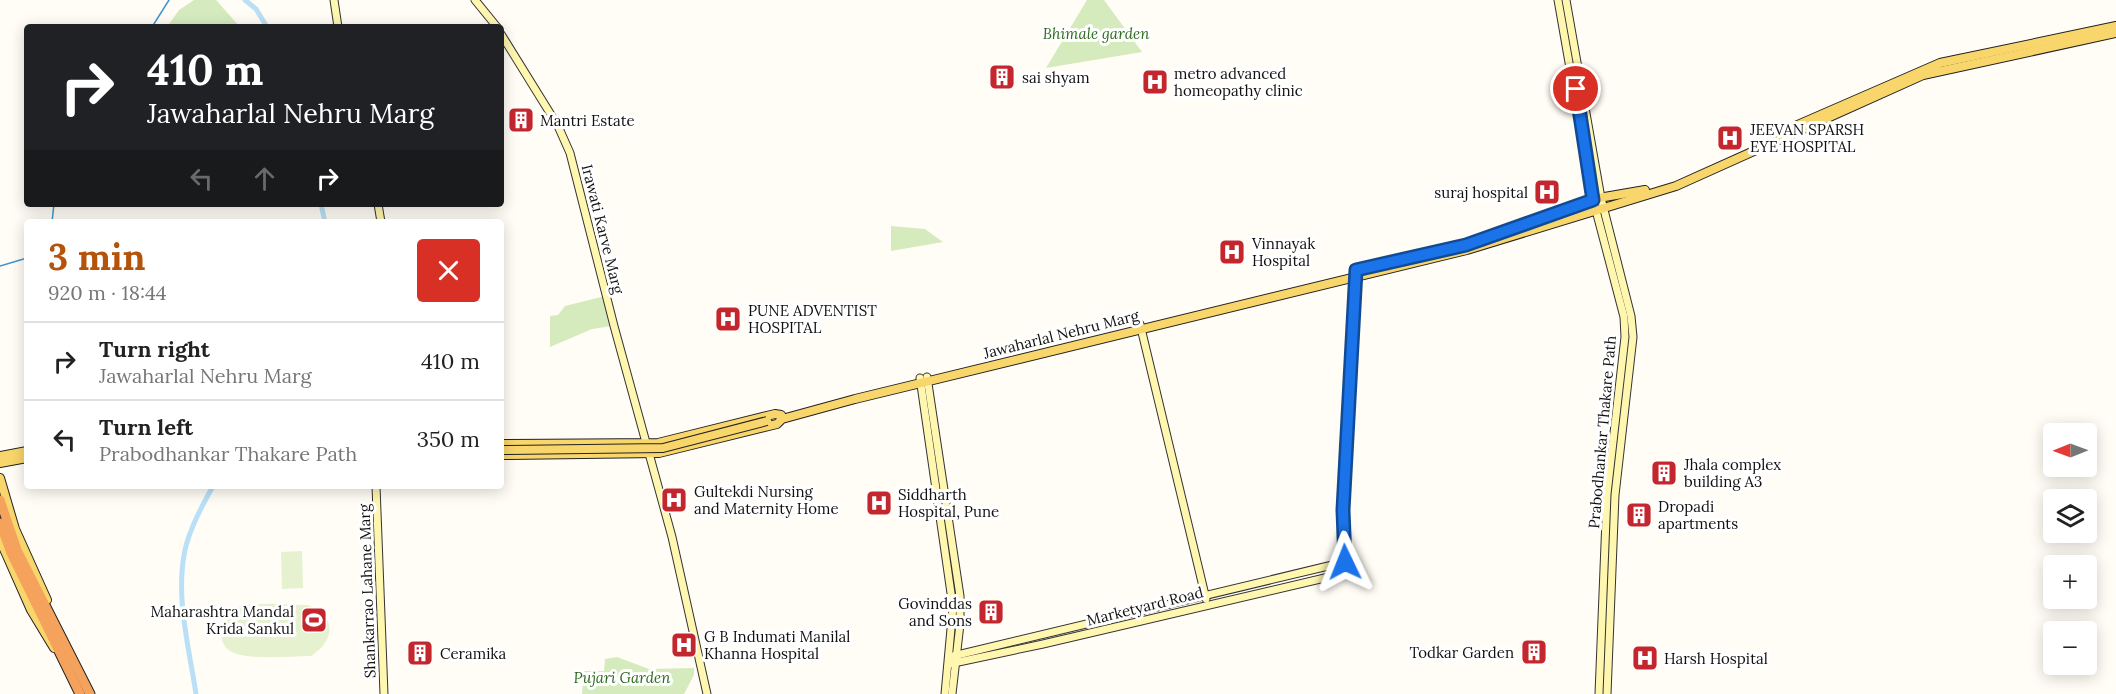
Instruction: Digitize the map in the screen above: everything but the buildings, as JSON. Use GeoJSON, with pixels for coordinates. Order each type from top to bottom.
{"type":"FeatureCollection","features":[{"type":"Feature","properties":{"kind":"highway"},"geometry":{"type":"LineString","coordinates":[[0,500],[17,550],[52,631]]}},
{"type":"Feature","properties":{"kind":"highway"},"geometry":{"type":"LineString","coordinates":[[0,523],[11,553],[73,672],[80,694]]}},
{"type":"Feature","properties":{"kind":"highway"},"geometry":{"type":"LineString","coordinates":[[73,672],[90,694]]}},
{"type":"Feature","properties":{"kind":"main road"},"geometry":{"type":"LineString","coordinates":[[333,0],[337,24]]}},
{"type":"Feature","properties":{"kind":"main road"},"geometry":{"type":"LineString","coordinates":[[475,0],[495,24]]}},
{"type":"Feature","properties":{"kind":"main road","name":"Prabodhankar Thakare Path"},"geometry":{"type":"LineString","coordinates":[[1558,0],[1597,199],[1624,317],[1625,337],[1607,494],[1599,694]]}},
{"type":"Feature","properties":{"kind":"main road","name":"Prabodhankar Thakare Path"},"geometry":{"type":"LineString","coordinates":[[1566,0],[1597,199]]}},
{"type":"Feature","properties":{"kind":"main road"},"geometry":{"type":"LineString","coordinates":[[1624,198],[1676,186],[1731,164],[1932,69],[2116,26]]}},
{"type":"Feature","properties":{"kind":"main road"},"geometry":{"type":"LineString","coordinates":[[1932,69],[2116,33]]}},
{"type":"Feature","properties":{"kind":"main road","name":"Irawati Karve Marg"},"geometry":{"type":"LineString","coordinates":[[504,39],[558,126],[570,153],[648,454],[674,543],[707,694]]}},
{"type":"Feature","properties":{"kind":"main road","name":"Jawaharlal Nehru Marg"},"geometry":{"type":"LineString","coordinates":[[504,444],[646,444],[675,440],[775,414],[782,417],[1355,273],[1467,250],[1597,199],[1624,198]]}},
{"type":"Feature","properties":{"kind":"main road","name":"Jawaharlal Nehru Marg"},"geometry":{"type":"LineString","coordinates":[[1494,238],[1600,211],[1624,198]]}},
{"type":"Feature","properties":{"kind":"main road","name":"Prabodhankar Thakare Path"},"geometry":{"type":"LineString","coordinates":[[1600,211],[1631,316],[1633,337],[1615,495],[1607,694]]}},
{"type":"Feature","properties":{"kind":"main road"},"geometry":{"type":"LineString","coordinates":[[1345,562],[1343,510],[1355,273]]}},
{"type":"Feature","properties":{"kind":"main road"},"geometry":{"type":"LineString","coordinates":[[1141,326],[1206,601]]}},
{"type":"Feature","properties":{"kind":"main road"},"geometry":{"type":"LineString","coordinates":[[924,380],[960,596],[952,694]]}},
{"type":"Feature","properties":{"kind":"main road"},"geometry":{"type":"LineString","coordinates":[[504,450],[663,448],[782,417]]}},
{"type":"Feature","properties":{"kind":"main road","name":"Jawaharlal Nehru Marg"},"geometry":{"type":"LineString","coordinates":[[504,455],[648,454],[777,424],[782,417]]}},
{"type":"Feature","properties":{"kind":"main road"},"geometry":{"type":"LineString","coordinates":[[0,456],[24,451]]}},
{"type":"Feature","properties":{"kind":"main road"},"geometry":{"type":"LineString","coordinates":[[0,463],[24,459]]}},
{"type":"Feature","properties":{"kind":"main road"},"geometry":{"type":"LineString","coordinates":[[0,478],[25,553],[58,622],[73,672]]}},
{"type":"Feature","properties":{"kind":"main road","name":"Shankarrao Lahane Marg"},"geometry":{"type":"LineString","coordinates":[[376,489],[384,694]]}},
{"type":"Feature","properties":{"kind":"main road"},"geometry":{"type":"LineString","coordinates":[[0,540],[31,610],[73,672]]}},
{"type":"Feature","properties":{"kind":"main road","name":"Marketyard Road"},"geometry":{"type":"LineString","coordinates":[[953,660],[1206,601],[1346,573],[1345,562],[1206,601]]}},
{"type":"Feature","properties":{"kind":"main road"},"geometry":{"type":"LineString","coordinates":[[945,694],[953,660]]}},
{"type":"Feature","properties":{"kind":"green space"},"geometry":{"type":"Polygon","coordinates":[[[194,0],[216,0],[237,24],[169,24],[179,10],[194,0]]]}},
{"type":"Feature","properties":{"kind":"green space","name":"Bhimale garden"},"geometry":{"type":"Polygon","coordinates":[[[1087,0],[1104,0],[1142,52],[1046,68],[1087,0]]]}},
{"type":"Feature","properties":{"kind":"green space"},"geometry":{"type":"Polygon","coordinates":[[[891,226],[925,229],[943,242],[891,251],[891,226]]]}},
{"type":"Feature","properties":{"kind":"green space"},"geometry":{"type":"Polygon","coordinates":[[[605,296],[612,326],[592,329],[550,347],[550,316],[558,315],[565,306],[605,296]]]}},
{"type":"Feature","properties":{"kind":"green space"},"geometry":{"type":"Polygon","coordinates":[[[302,551],[303,588],[282,589],[281,552],[302,551]]]}},
{"type":"Feature","properties":{"kind":"green space"},"geometry":{"type":"Polygon","coordinates":[[[267,604],[307,605],[324,615],[330,628],[325,643],[311,656],[245,656],[230,651],[223,642],[222,622],[229,613],[239,607],[267,604]]]}},
{"type":"Feature","properties":{"kind":"green space","name":"Pujari Garden"},"geometry":{"type":"Polygon","coordinates":[[[617,657],[649,669],[694,668],[694,675],[684,694],[582,694],[584,671],[604,671],[605,659],[617,657]]]}},
{"type":"Feature","properties":{"kind":"waterway"},"geometry":{"type":"LineString","coordinates":[[154,24],[169,0]]}},
{"type":"Feature","properties":{"kind":"waterway"},"geometry":{"type":"LineString","coordinates":[[245,0],[256,9],[265,24]]}},
{"type":"Feature","properties":{"kind":"waterway"},"geometry":{"type":"LineString","coordinates":[[52,219],[54,207]]}},
{"type":"Feature","properties":{"kind":"waterway"},"geometry":{"type":"LineString","coordinates":[[322,207],[324,219]]}},
{"type":"Feature","properties":{"kind":"waterway"},"geometry":{"type":"LineString","coordinates":[[0,266],[24,259]]}},
{"type":"Feature","properties":{"kind":"waterway"},"geometry":{"type":"LineString","coordinates":[[196,694],[184,622],[182,568],[190,534],[211,489]]}},
{"type":"Feature","properties":{"kind":"place","name":"sai shyam"},"geometry":{"type":"Point","coordinates":[1002,77]}},
{"type":"Feature","properties":{"kind":"place","name":"metro advanced homeopathy clinic"},"geometry":{"type":"Point","coordinates":[1155,82]}},
{"type":"Feature","properties":{"kind":"place","name":"Mantri Estate"},"geometry":{"type":"Point","coordinates":[521,120]}},
{"type":"Feature","properties":{"kind":"place","name":"JEEVAN SPARSH EYE HOSPITAL"},"geometry":{"type":"Point","coordinates":[1730,138]}},
{"type":"Feature","properties":{"kind":"place","name":"suraj hospital"},"geometry":{"type":"Point","coordinates":[1547,192]}},
{"type":"Feature","properties":{"kind":"place","name":"Vinnayak Hospital"},"geometry":{"type":"Point","coordinates":[1232,252]}},
{"type":"Feature","properties":{"kind":"place","name":"PUNE ADVENTIST HOSPITAL"},"geometry":{"type":"Point","coordinates":[728,319]}},
{"type":"Feature","properties":{"kind":"place","name":"Jhala complex building A3"},"geometry":{"type":"Point","coordinates":[1664,473]}},
{"type":"Feature","properties":{"kind":"place","name":"Gultekdi Nursing and Maternity Home"},"geometry":{"type":"Point","coordinates":[674,500]}},
{"type":"Feature","properties":{"kind":"place","name":"Siddharth Hospital, Pune"},"geometry":{"type":"Point","coordinates":[879,503]}},
{"type":"Feature","properties":{"kind":"place","name":"Dropadi apartments"},"geometry":{"type":"Point","coordinates":[1639,515]}},
{"type":"Feature","properties":{"kind":"place","name":"Govinddas and Sons"},"geometry":{"type":"Point","coordinates":[991,612]}},
{"type":"Feature","properties":{"kind":"place","name":"Maharashtra Mandal Krida Sankul"},"geometry":{"type":"Point","coordinates":[314,620]}},
{"type":"Feature","properties":{"kind":"place","name":"G B Indumati Manilal Khanna Hospital"},"geometry":{"type":"Point","coordinates":[684,645]}},
{"type":"Feature","properties":{"kind":"place","name":"Todkar Garden"},"geometry":{"type":"Point","coordinates":[1534,652]}},
{"type":"Feature","properties":{"kind":"place","name":"Ceramika"},"geometry":{"type":"Point","coordinates":[420,653]}},
{"type":"Feature","properties":{"kind":"place","name":"Harsh Hospital"},"geometry":{"type":"Point","coordinates":[1645,658]}},
{"type":"Feature","properties":{"kind":"route"},"geometry":{"type":"LineString","coordinates":[[1345,562],[1343,510],[1356,270],[1466,245],[1593,200],[1576,89]]}}]}
